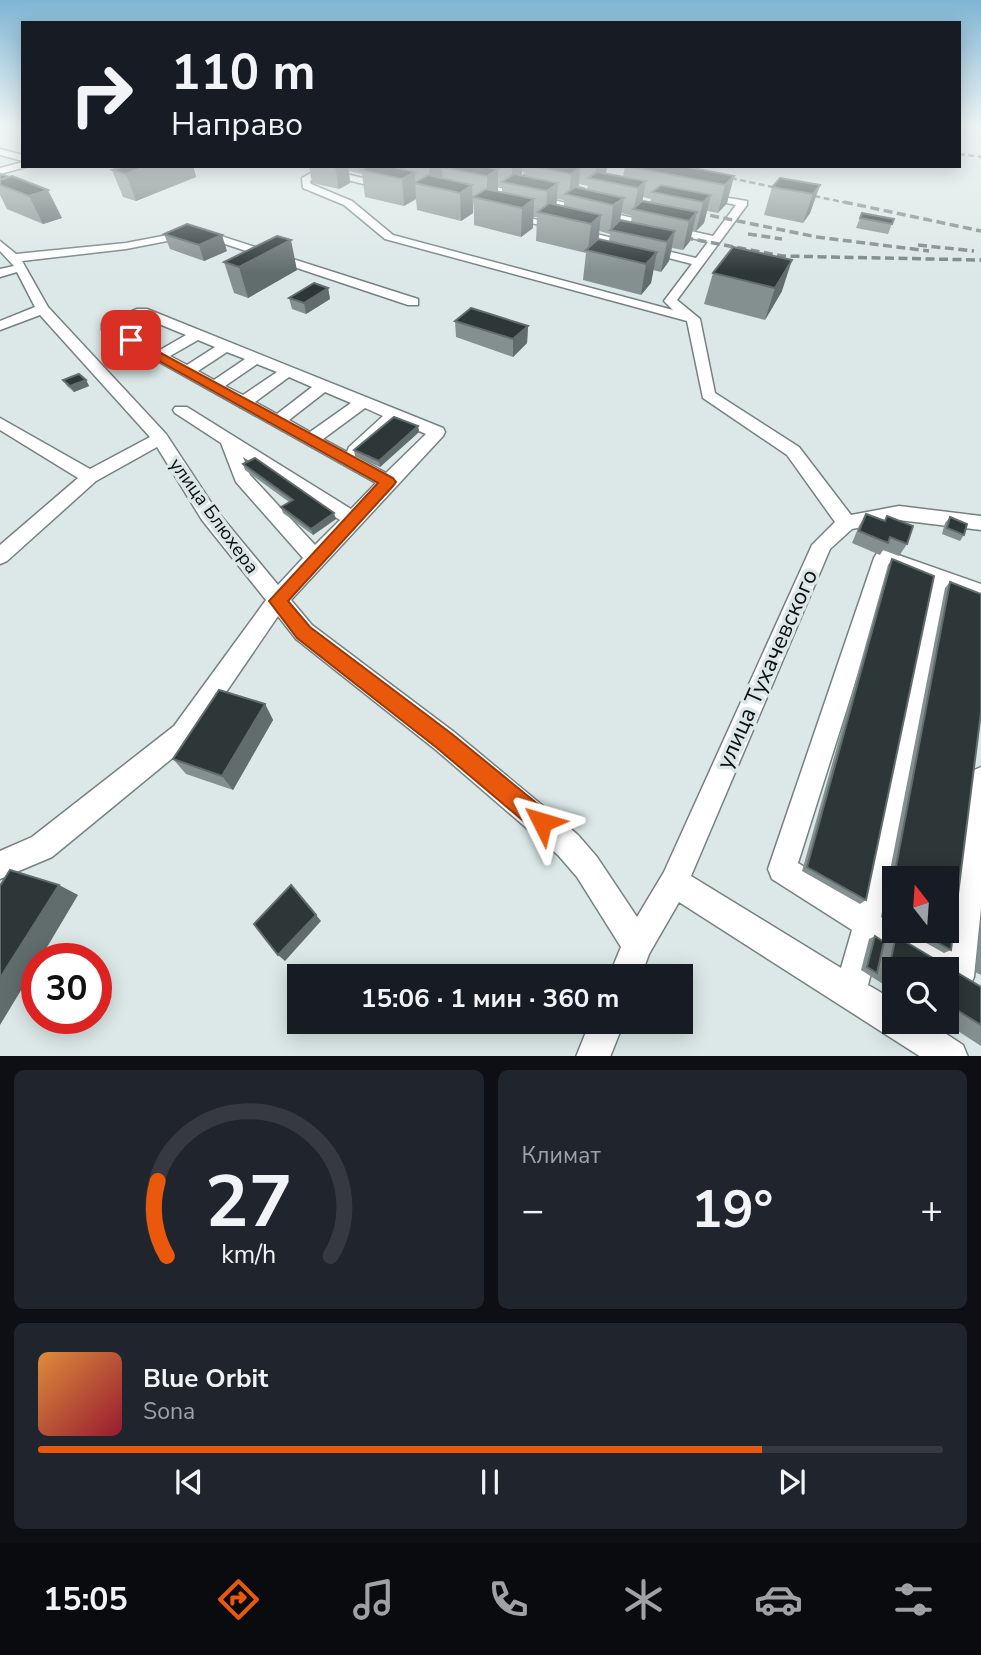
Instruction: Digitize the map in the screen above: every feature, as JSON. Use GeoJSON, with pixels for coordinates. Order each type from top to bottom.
{"type":"FeatureCollection","features":[{"type":"Feature","properties":{"kind":"street"},"geometry":{"type":"LineString","coordinates":[[316,174],[306,180],[306,186],[348,203],[389,237],[693,319]]}},
{"type":"Feature","properties":{"kind":"street"},"geometry":{"type":"LineString","coordinates":[[345,174],[402,190]]}},
{"type":"Feature","properties":{"kind":"street"},"geometry":{"type":"LineString","coordinates":[[460,182],[715,240]]}},
{"type":"Feature","properties":{"kind":"street"},"geometry":{"type":"LineString","coordinates":[[690,192],[743,203],[670,301],[693,319],[708,395],[793,451],[846,523],[899,513],[981,523]]}},
{"type":"Feature","properties":{"kind":"street"},"geometry":{"type":"LineString","coordinates":[[497,213],[699,262]]}},
{"type":"Feature","properties":{"kind":"street"},"geometry":{"type":"LineString","coordinates":[[716,218],[729,221]]}},
{"type":"Feature","properties":{"kind":"street"},"geometry":{"type":"LineString","coordinates":[[9,261],[126,246],[199,232],[413,302]]}},
{"type":"Feature","properties":{"kind":"street","name":"улица Блюхера"},"geometry":{"type":"LineString","coordinates":[[9,261],[42,309],[160,438],[209,515],[304,632],[445,741],[568,845],[587,867],[637,945]]}},
{"type":"Feature","properties":{"kind":"street"},"geometry":{"type":"LineString","coordinates":[[0,326],[42,309]]}},
{"type":"Feature","properties":{"kind":"street"},"geometry":{"type":"LineString","coordinates":[[0,865],[42,846],[183,734],[277,601],[437,432],[197,334],[149,331],[160,356],[388,482]]}},
{"type":"Feature","properties":{"kind":"street"},"geometry":{"type":"LineString","coordinates":[[160,356],[197,334]]}},
{"type":"Feature","properties":{"kind":"street"},"geometry":{"type":"LineString","coordinates":[[187,371],[226,346]]}},
{"type":"Feature","properties":{"kind":"street"},"geometry":{"type":"LineString","coordinates":[[215,386],[256,358]]}},
{"type":"Feature","properties":{"kind":"street"},"geometry":{"type":"LineString","coordinates":[[244,402],[288,371]]}},
{"type":"Feature","properties":{"kind":"street"},"geometry":{"type":"LineString","coordinates":[[278,421],[324,386]]}},
{"type":"Feature","properties":{"kind":"street"},"geometry":{"type":"LineString","coordinates":[[311,439],[363,402]]}},
{"type":"Feature","properties":{"kind":"street"},"geometry":{"type":"LineString","coordinates":[[346,459],[394,415]]}},
{"type":"Feature","properties":{"kind":"street"},"geometry":{"type":"LineString","coordinates":[[0,423],[90,477]]}},
{"type":"Feature","properties":{"kind":"street"},"geometry":{"type":"LineString","coordinates":[[0,556],[90,477],[160,438]]}},
{"type":"Feature","properties":{"kind":"street"},"geometry":{"type":"LineString","coordinates":[[228,440],[243,478],[315,558]]}},
{"type":"Feature","properties":{"kind":"street","name":"улица Тухачевского"},"geometry":{"type":"LineString","coordinates":[[637,945],[674,882],[822,545],[846,523]]}},
{"type":"Feature","properties":{"kind":"street"},"geometry":{"type":"LineString","coordinates":[[924,957],[782,869],[884,558],[981,593]]}},
{"type":"Feature","properties":{"kind":"street"},"geometry":{"type":"LineString","coordinates":[[851,990],[869,924],[938,577]]}},
{"type":"Feature","properties":{"kind":"street"},"geometry":{"type":"LineString","coordinates":[[959,968],[981,780]]}},
{"type":"Feature","properties":{"kind":"street"},"geometry":{"type":"LineString","coordinates":[[674,882],[882,1011]]}},
{"type":"Feature","properties":{"kind":"street"},"geometry":{"type":"LineString","coordinates":[[630,964],[637,945]]}},
{"type":"Feature","properties":{"kind":"street"},"geometry":{"type":"LineString","coordinates":[[593,1056],[602,1034]]}},
{"type":"Feature","properties":{"kind":"street"},"geometry":{"type":"LineString","coordinates":[[916,1034],[951,1056]]}},
{"type":"Feature","properties":{"kind":"lane"},"geometry":{"type":"LineString","coordinates":[[181,410],[352,519]]}},
{"type":"Feature","properties":{"kind":"building"},"geometry":{"type":"Polygon","coordinates":[[[380,174],[411,174],[402,179],[380,174]]]}},
{"type":"Feature","properties":{"kind":"building"},"geometry":{"type":"Polygon","coordinates":[[[515,174],[558,183],[547,191],[502,182],[515,174]]]}},
{"type":"Feature","properties":{"kind":"building"},"geometry":{"type":"Polygon","coordinates":[[[594,174],[609,174],[646,181],[638,188],[588,178],[594,174]]]}},
{"type":"Feature","properties":{"kind":"building"},"geometry":{"type":"Polygon","coordinates":[[[669,174],[734,176],[725,185],[669,174]]]}},
{"type":"Feature","properties":{"kind":"building"},"geometry":{"type":"Polygon","coordinates":[[[428,175],[472,185],[460,193],[414,183],[428,175]]]}},
{"type":"Feature","properties":{"kind":"building"},"geometry":{"type":"Polygon","coordinates":[[[12,176],[48,190],[29,196],[0,185],[0,180],[12,176]]]}},
{"type":"Feature","properties":{"kind":"building"},"geometry":{"type":"Polygon","coordinates":[[[780,178],[820,185],[813,194],[772,187],[780,178]]]}},
{"type":"Feature","properties":{"kind":"building"},"geometry":{"type":"Polygon","coordinates":[[[661,185],[711,195],[703,202],[652,192],[661,185]]]}},
{"type":"Feature","properties":{"kind":"building"},"geometry":{"type":"Polygon","coordinates":[[[575,187],[624,198],[613,205],[565,194],[575,187]]]}},
{"type":"Feature","properties":{"kind":"building"},"geometry":{"type":"Polygon","coordinates":[[[486,189],[534,199],[522,208],[473,197],[486,189]]]}},
{"type":"Feature","properties":{"kind":"building"},"geometry":{"type":"Polygon","coordinates":[[[642,201],[697,212],[689,221],[633,209],[642,201]]]}},
{"type":"Feature","properties":{"kind":"building"},"geometry":{"type":"Polygon","coordinates":[[[549,203],[601,215],[591,224],[538,212],[549,203]]]}},
{"type":"Feature","properties":{"kind":"building"},"geometry":{"type":"Polygon","coordinates":[[[862,213],[894,219],[892,224],[860,218],[862,213]]]}},
{"type":"Feature","properties":{"kind":"building"},"geometry":{"type":"Polygon","coordinates":[[[620,220],[675,231],[667,242],[610,230],[620,220]]]}},
{"type":"Feature","properties":{"kind":"building"},"geometry":{"type":"Polygon","coordinates":[[[187,224],[222,235],[199,245],[164,234],[187,224]]]}},
{"type":"Feature","properties":{"kind":"building"},"geometry":{"type":"Polygon","coordinates":[[[277,236],[291,240],[239,267],[224,262],[277,236]]]}},
{"type":"Feature","properties":{"kind":"building"},"geometry":{"type":"Polygon","coordinates":[[[598,239],[657,252],[646,264],[586,250],[598,239]]]}},
{"type":"Feature","properties":{"kind":"building"},"geometry":{"type":"Polygon","coordinates":[[[733,247],[792,260],[775,288],[713,273],[733,247]]]}},
{"type":"Feature","properties":{"kind":"building"},"geometry":{"type":"Polygon","coordinates":[[[314,283],[328,288],[304,303],[289,298],[314,283]]]}},
{"type":"Feature","properties":{"kind":"building"},"geometry":{"type":"Polygon","coordinates":[[[471,308],[528,326],[513,339],[455,321],[471,308]]]}},
{"type":"Feature","properties":{"kind":"building"},"geometry":{"type":"Polygon","coordinates":[[[79,374],[86,380],[70,386],[63,380],[79,374]]]}},
{"type":"Feature","properties":{"kind":"building"},"geometry":{"type":"Polygon","coordinates":[[[394,417],[418,426],[379,461],[354,450],[394,417]]]}},
{"type":"Feature","properties":{"kind":"building"},"geometry":{"type":"Polygon","coordinates":[[[255,458],[334,513],[311,529],[281,507],[293,500],[243,464],[255,458]]]}},
{"type":"Feature","properties":{"kind":"building"},"geometry":{"type":"Polygon","coordinates":[[[866,514],[885,521],[887,516],[913,526],[907,544],[890,537],[888,543],[859,531],[866,514]]]}},
{"type":"Feature","properties":{"kind":"building"},"geometry":{"type":"Polygon","coordinates":[[[950,517],[967,524],[964,535],[947,528],[950,517]]]}},
{"type":"Feature","properties":{"kind":"building"},"geometry":{"type":"Polygon","coordinates":[[[892,559],[934,576],[866,900],[807,867],[892,559]]]}},
{"type":"Feature","properties":{"kind":"building"},"geometry":{"type":"Polygon","coordinates":[[[950,582],[981,594],[981,712],[959,887],[959,866],[896,866],[950,582]]]}},
{"type":"Feature","properties":{"kind":"building"},"geometry":{"type":"Polygon","coordinates":[[[219,690],[265,704],[222,776],[173,759],[219,690]]]}},
{"type":"Feature","properties":{"kind":"building"},"geometry":{"type":"Polygon","coordinates":[[[10,870],[59,885],[0,978],[0,886],[10,870]]]}},
{"type":"Feature","properties":{"kind":"building"},"geometry":{"type":"Polygon","coordinates":[[[291,885],[316,915],[278,955],[254,924],[291,885]]]}},
{"type":"Feature","properties":{"kind":"building"},"geometry":{"type":"Polygon","coordinates":[[[875,936],[884,943],[877,973],[867,967],[875,936]]]}},
{"type":"Feature","properties":{"kind":"building"},"geometry":{"type":"Polygon","coordinates":[[[894,943],[908,943],[931,957],[891,957],[894,943]]]}},
{"type":"Feature","properties":{"kind":"building"},"geometry":{"type":"Polygon","coordinates":[[[938,943],[952,943],[951,950],[938,943]]]}},
{"type":"Feature","properties":{"kind":"building"},"geometry":{"type":"Polygon","coordinates":[[[959,974],[981,987],[981,1025],[959,1011],[959,974]]]}},
{"type":"Feature","properties":{"kind":"railway"},"geometry":{"type":"LineString","coordinates":[[522,174],[652,204]]}},
{"type":"Feature","properties":{"kind":"railway"},"geometry":{"type":"LineString","coordinates":[[714,174],[852,204]]}},
{"type":"Feature","properties":{"kind":"railway"},"geometry":{"type":"LineString","coordinates":[[644,202],[817,237],[929,251]]}},
{"type":"Feature","properties":{"kind":"railway"},"geometry":{"type":"LineString","coordinates":[[844,202],[981,231]]}},
{"type":"Feature","properties":{"kind":"railway"},"geometry":{"type":"LineString","coordinates":[[748,234],[782,239]]}},
{"type":"Feature","properties":{"kind":"railway"},"geometry":{"type":"LineString","coordinates":[[671,235],[782,256],[981,260]]}},
{"type":"Feature","properties":{"kind":"railway"},"geometry":{"type":"LineString","coordinates":[[918,245],[974,251]]}},
{"type":"Feature","properties":{"kind":"route"},"geometry":{"type":"LineString","coordinates":[[131,340],[388,482],[277,601],[304,632],[445,741],[542,822]]}}]}
